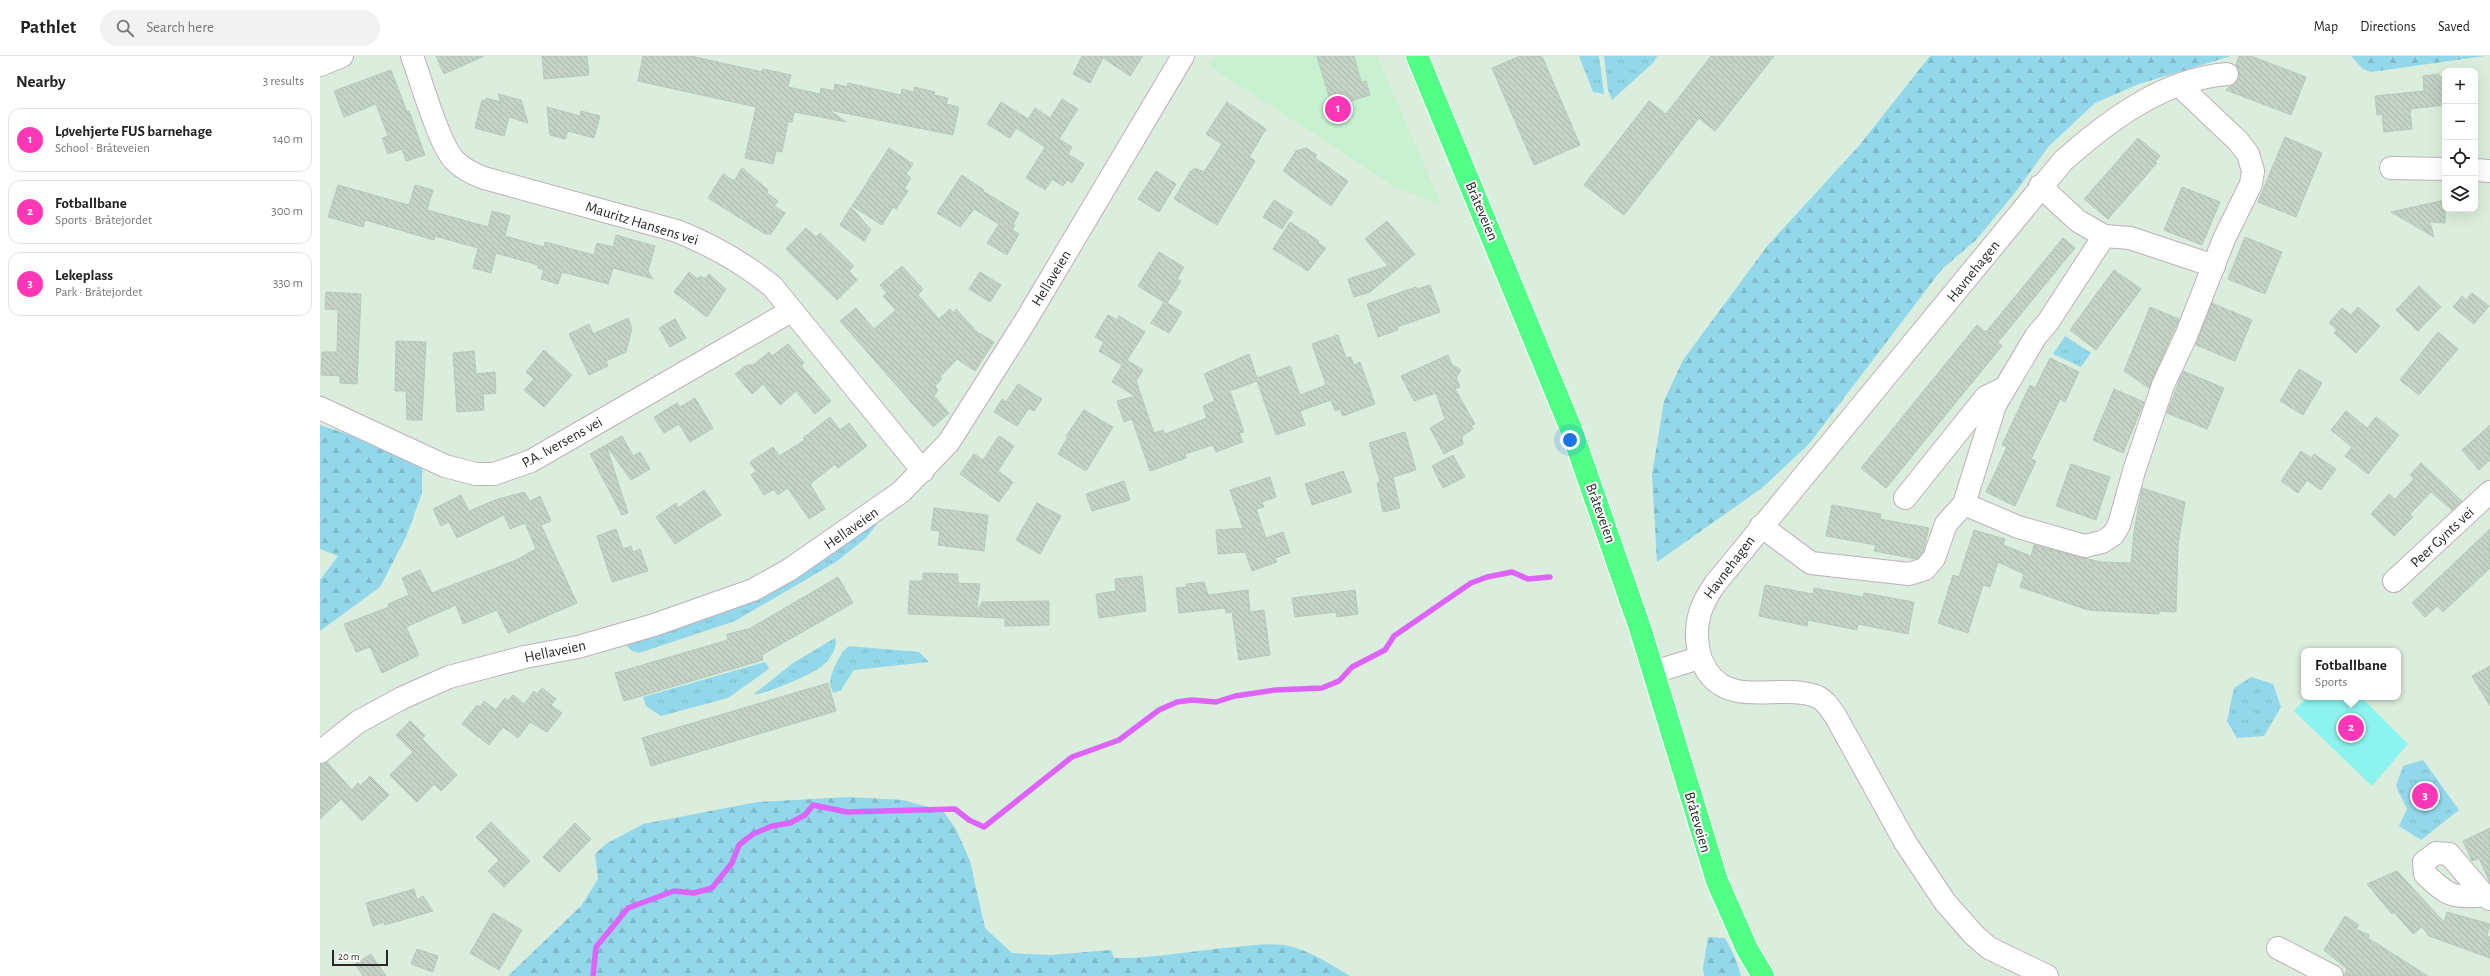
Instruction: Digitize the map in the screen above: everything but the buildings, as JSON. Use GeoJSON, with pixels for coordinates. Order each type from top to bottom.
{"type":"FeatureCollection","features":[{"type":"Feature","properties":{"kind":"main road","name":"Bråteveien"},"geometry":{"type":"LineString","coordinates":[[1417,56],[1568,422],[1617,559],[1654,672],[1717,881],[1744,943],[1763,976]]}},
{"type":"Feature","properties":{"kind":"street"},"geometry":{"type":"LineString","coordinates":[[320,65],[342,56]]}},
{"type":"Feature","properties":{"kind":"street","name":"Mauritz Hansens vei"},"geometry":{"type":"LineString","coordinates":[[412,56],[448,153],[469,172],[676,231],[707,243],[741,262],[772,286],[923,471]]}},
{"type":"Feature","properties":{"kind":"street","name":"Hellaveien"},"geometry":{"type":"LineString","coordinates":[[320,752],[358,722],[402,698],[449,677],[525,657],[578,647],[654,626],[753,590],[789,570],[853,527],[901,492],[923,471],[949,442],[962,422],[1034,307],[1183,56]]}},
{"type":"Feature","properties":{"kind":"street","name":"Havnehagen"},"geometry":{"type":"LineString","coordinates":[[1699,658],[1696,624],[1703,601],[1761,526],[1969,278],[2040,186],[2063,161],[2096,131],[2119,114],[2180,86],[2214,75],[2227,74]]}},
{"type":"Feature","properties":{"kind":"street"},"geometry":{"type":"LineString","coordinates":[[1964,504],[2018,527],[2084,546],[2102,542],[2113,535],[2119,525],[2134,470],[2163,385],[2186,336],[2214,266],[2251,184],[2253,171],[2248,154],[2238,141],[2180,86]]}},
{"type":"Feature","properties":{"kind":"street"},"geometry":{"type":"LineString","coordinates":[[2391,168],[2442,170]]}},
{"type":"Feature","properties":{"kind":"street"},"geometry":{"type":"LineString","coordinates":[[2478,170],[2490,171]]}},
{"type":"Feature","properties":{"kind":"street"},"geometry":{"type":"LineString","coordinates":[[2040,186],[2078,221],[2104,236],[2130,238],[2214,266]]}},
{"type":"Feature","properties":{"kind":"street","name":"Havnehagen"},"geometry":{"type":"LineString","coordinates":[[1761,526],[1812,563],[1908,574],[1925,569],[1934,558],[1946,524],[1964,504],[1995,405],[2036,336],[2048,322],[2104,236]]}},
{"type":"Feature","properties":{"kind":"street","name":"P.A. Iversens vei"},"geometry":{"type":"LineString","coordinates":[[320,408],[445,466],[476,474],[494,474],[531,462],[791,311]]}},
{"type":"Feature","properties":{"kind":"street"},"geometry":{"type":"LineString","coordinates":[[1905,498],[1986,397],[2005,388]]}},
{"type":"Feature","properties":{"kind":"street","name":"Peer Gynts vei"},"geometry":{"type":"LineString","coordinates":[[2394,581],[2490,492]]}},
{"type":"Feature","properties":{"kind":"street"},"geometry":{"type":"LineString","coordinates":[[1654,672],[1699,658],[1712,679],[1722,687],[1741,692],[1806,694],[1824,702],[1836,717],[1905,842],[1945,902],[1974,935],[1989,948],[2047,976]]}},
{"type":"Feature","properties":{"kind":"street"},"geometry":{"type":"LineString","coordinates":[[2278,948],[2332,976]]}},
{"type":"Feature","properties":{"kind":"shaded area"},"geometry":{"type":"Polygon","coordinates":[[[1215,56],[1377,56],[1442,206],[1393,186],[1210,66],[1215,56]]]}},
{"type":"Feature","properties":{"kind":"shaded area"},"geometry":{"type":"Polygon","coordinates":[[[2304,700],[2364,700],[2408,744],[2372,786],[2294,711],[2304,700]]]}},
{"type":"Feature","properties":{"kind":"green space"},"geometry":{"type":"Polygon","coordinates":[[[1579,56],[1599,56],[1604,94],[1593,92],[1579,56]]]}},
{"type":"Feature","properties":{"kind":"green space"},"geometry":{"type":"Polygon","coordinates":[[[1604,56],[1657,56],[1654,62],[1612,100],[1608,90],[1604,56]]]}},
{"type":"Feature","properties":{"kind":"green space"},"geometry":{"type":"Polygon","coordinates":[[[1930,56],[2231,56],[2139,84],[2095,103],[2049,146],[2014,194],[1976,240],[1942,269],[1809,444],[1762,488],[1657,562],[1652,475],[1664,401],[1683,360],[1768,245],[1858,147],[1930,56]]]}},
{"type":"Feature","properties":{"kind":"green space"},"geometry":{"type":"Polygon","coordinates":[[[2351,56],[2485,56],[2371,72],[2363,69],[2351,56]]]}},
{"type":"Feature","properties":{"kind":"green space"},"geometry":{"type":"Polygon","coordinates":[[[2065,336],[2091,353],[2081,367],[2053,354],[2065,336]]]}},
{"type":"Feature","properties":{"kind":"green space"},"geometry":{"type":"Polygon","coordinates":[[[320,425],[389,448],[422,465],[422,493],[406,537],[380,587],[320,631],[320,580],[338,556],[320,549],[320,425]]]}},
{"type":"Feature","properties":{"kind":"green space"},"geometry":{"type":"Polygon","coordinates":[[[875,523],[877,524],[866,538],[836,562],[735,621],[639,653],[632,651],[625,644],[875,523]]]}},
{"type":"Feature","properties":{"kind":"green space"},"geometry":{"type":"Polygon","coordinates":[[[835,638],[836,645],[834,650],[821,667],[787,684],[766,692],[754,694],[793,663],[835,638]]]}},
{"type":"Feature","properties":{"kind":"green space"},"geometry":{"type":"Polygon","coordinates":[[[849,646],[919,652],[929,662],[854,670],[841,690],[833,693],[830,679],[839,657],[849,646]]]}},
{"type":"Feature","properties":{"kind":"green space"},"geometry":{"type":"Polygon","coordinates":[[[765,662],[769,668],[766,671],[728,698],[661,716],[646,706],[643,697],[765,662]]]}},
{"type":"Feature","properties":{"kind":"green space"},"geometry":{"type":"Polygon","coordinates":[[[2251,677],[2273,684],[2281,707],[2264,736],[2237,738],[2227,721],[2234,688],[2251,677]]]}},
{"type":"Feature","properties":{"kind":"green space"},"geometry":{"type":"Polygon","coordinates":[[[2423,760],[2459,810],[2421,840],[2399,826],[2407,809],[2396,786],[2403,766],[2423,760]]]}},
{"type":"Feature","properties":{"kind":"green space"},"geometry":{"type":"Polygon","coordinates":[[[849,797],[903,800],[943,811],[956,829],[970,861],[985,928],[1012,953],[1049,955],[1111,950],[1114,958],[1129,958],[1159,956],[1220,948],[1278,944],[1309,953],[1350,976],[508,976],[581,906],[598,879],[595,854],[606,844],[643,824],[757,802],[849,797]]]}},
{"type":"Feature","properties":{"kind":"green space"},"geometry":{"type":"Polygon","coordinates":[[[1708,937],[1725,938],[1735,957],[1741,976],[1704,976],[1703,968],[1708,937]]]}},
{"type":"Feature","properties":{"kind":"waterway"},"geometry":{"type":"LineString","coordinates":[[593,976],[596,947],[628,908],[674,891],[694,893],[712,888],[732,863],[739,845],[753,834],[772,826],[790,823],[805,815],[813,805],[847,812],[955,809],[969,820],[984,827],[1072,757],[1119,740],[1159,710],[1177,702],[1192,700],[1216,702],[1235,696],[1275,690],[1322,688],[1339,681],[1352,667],[1385,650],[1394,636],[1471,583],[1487,577],[1512,572],[1528,579],[1550,577]]}},
{"type":"Feature","properties":{"kind":"place","name":"Løvehjerte FUS barnehage"},"geometry":{"type":"Point","coordinates":[1338,109]}},
{"type":"Feature","properties":{"kind":"place","name":"Fotballbane"},"geometry":{"type":"Point","coordinates":[2351,728]}},
{"type":"Feature","properties":{"kind":"place","name":"Lekeplass"},"geometry":{"type":"Point","coordinates":[2425,796]}}]}
